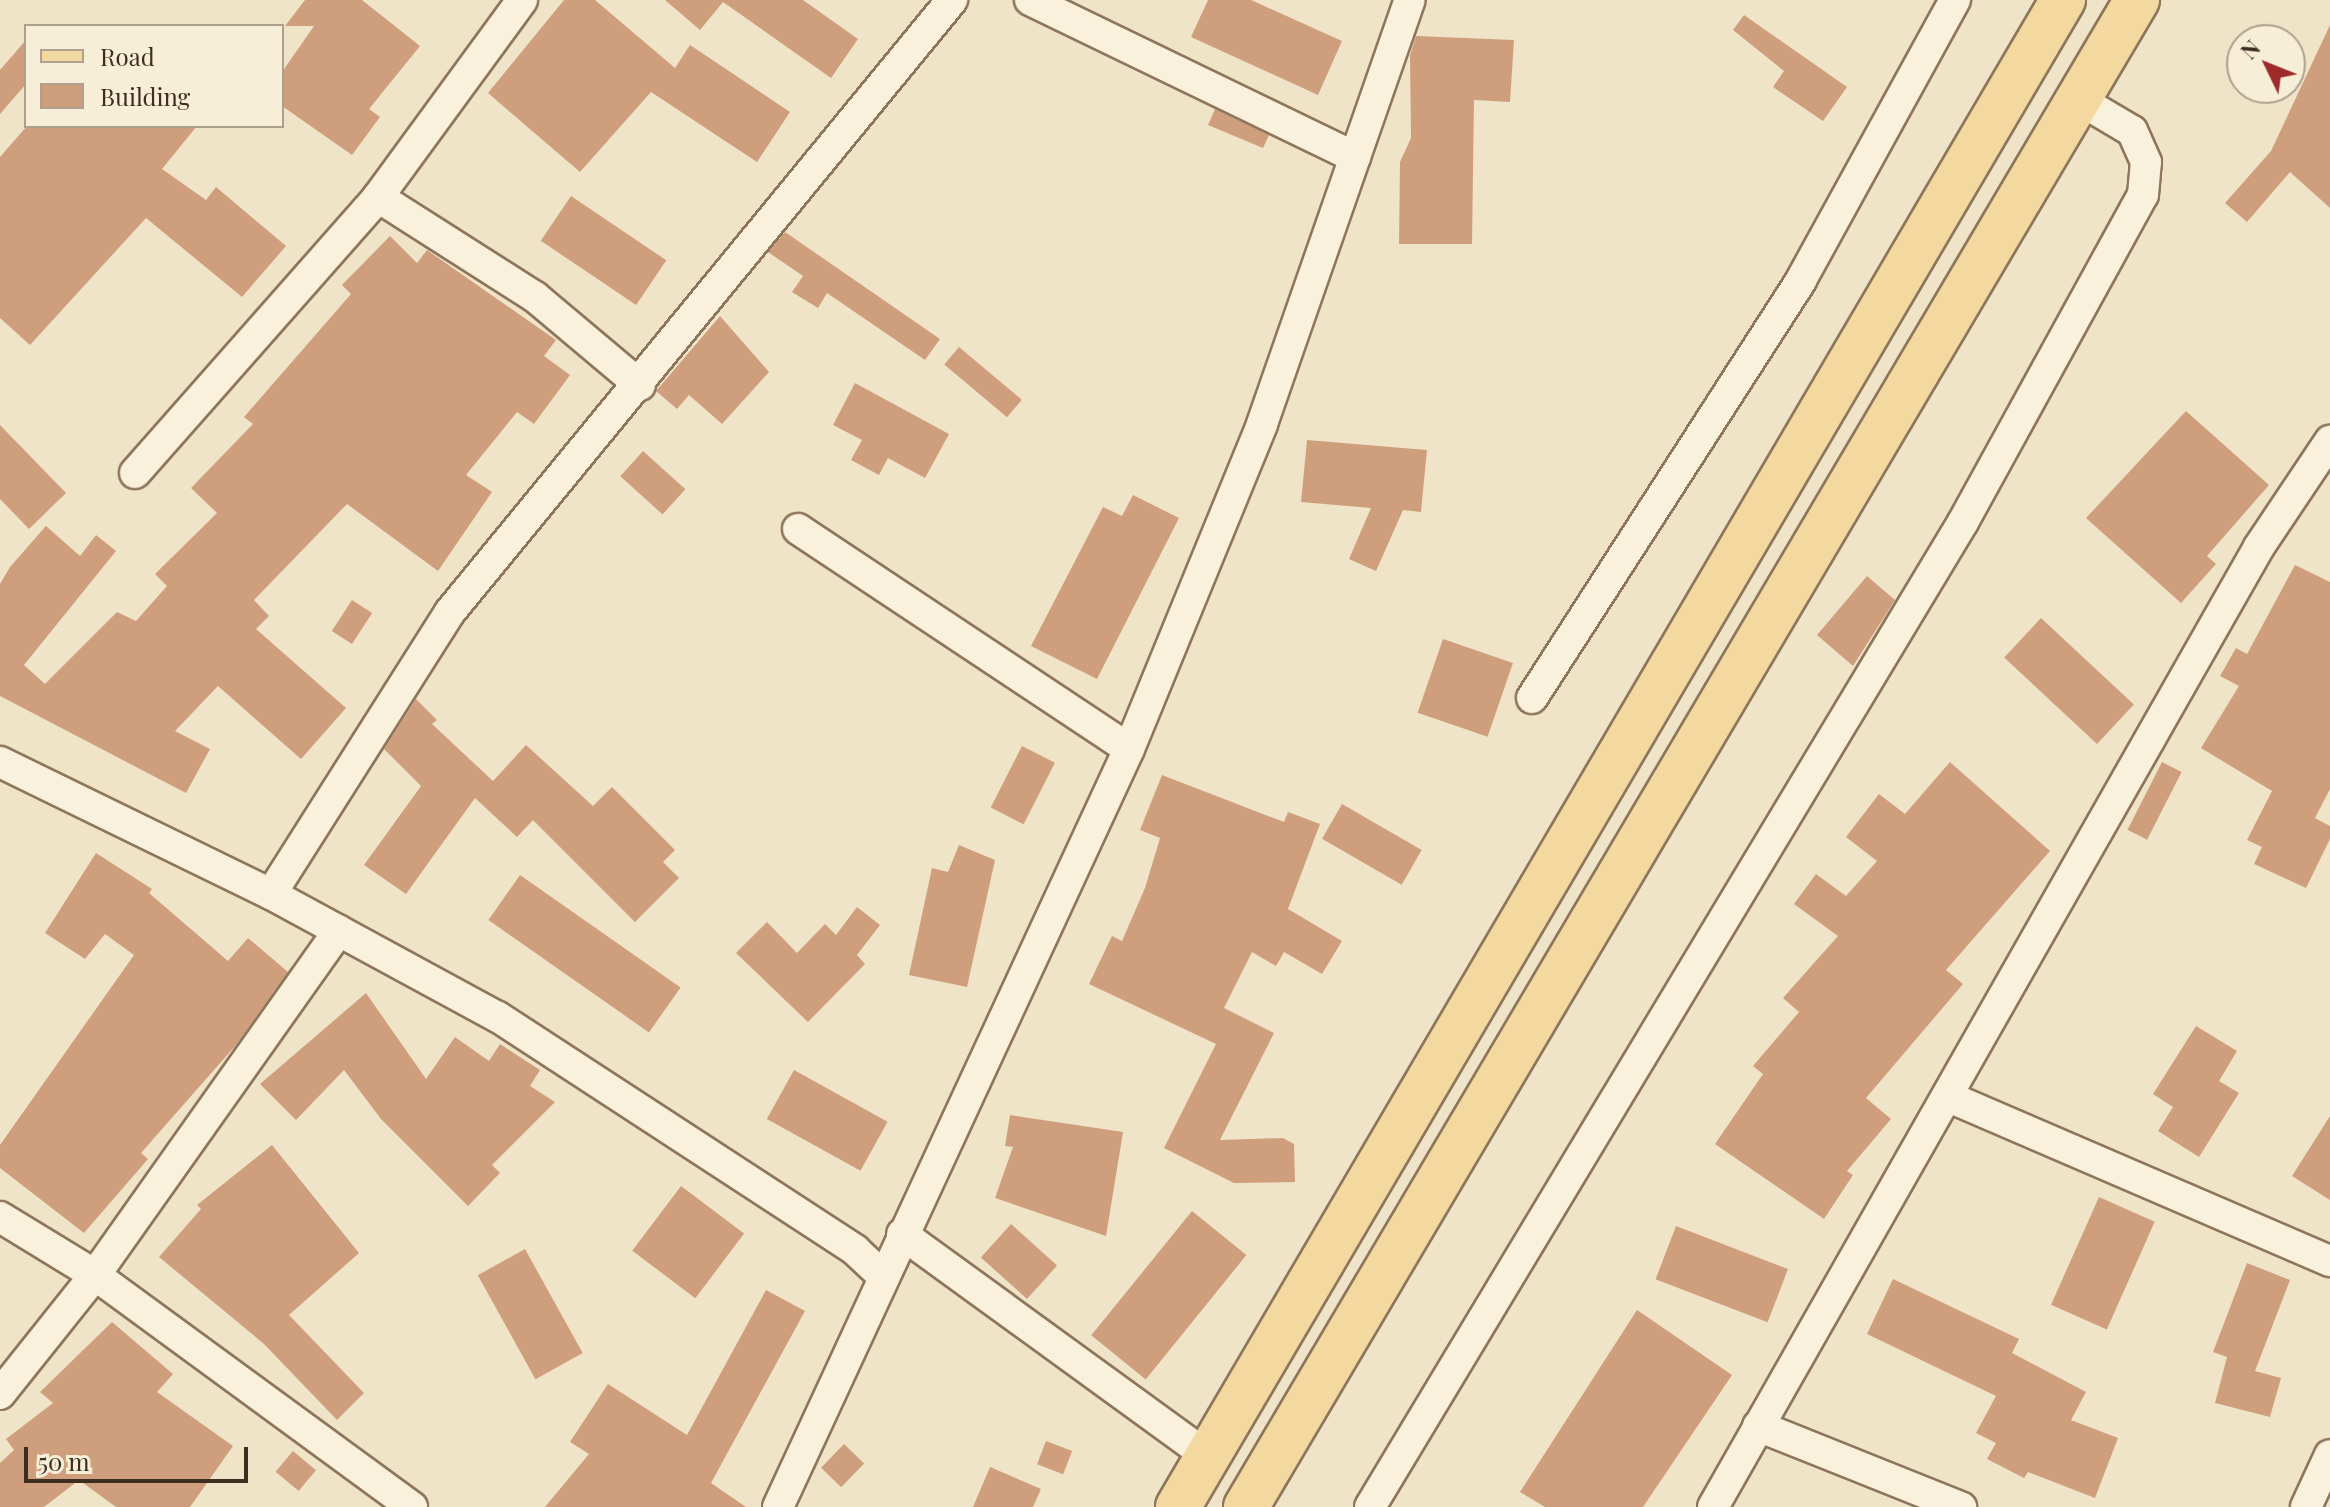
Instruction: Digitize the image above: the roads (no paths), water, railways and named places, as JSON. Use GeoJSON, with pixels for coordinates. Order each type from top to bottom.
{"type":"FeatureCollection","features":[{"type":"Feature","properties":{"kind":"main road"},"geometry":{"type":"LineString","coordinates":[[1178,1507],[2063,0]]}},
{"type":"Feature","properties":{"kind":"main road"},"geometry":{"type":"LineString","coordinates":[[1246,1507],[2137,0]]}},
{"type":"Feature","properties":{"kind":"street"},"geometry":{"type":"LineString","coordinates":[[135,473],[378,197],[522,0]]}},
{"type":"Feature","properties":{"kind":"street"},"geometry":{"type":"LineString","coordinates":[[271,894],[450,612],[640,385],[952,0]]}},
{"type":"Feature","properties":{"kind":"street"},"geometry":{"type":"LineString","coordinates":[[1030,0],[1355,157]]}},
{"type":"Feature","properties":{"kind":"street"},"geometry":{"type":"LineString","coordinates":[[778,1507],[1129,749],[1262,424],[1410,0]]}},
{"type":"Feature","properties":{"kind":"street"},"geometry":{"type":"LineString","coordinates":[[1532,698],[1793,292],[1955,0]]}},
{"type":"Feature","properties":{"kind":"street"},"geometry":{"type":"LineString","coordinates":[[1370,1507],[1963,522],[2143,195],[2146,162],[2132,131],[2078,99]]}},
{"type":"Feature","properties":{"kind":"street"},"geometry":{"type":"LineString","coordinates":[[378,197],[535,297],[640,385]]}},
{"type":"Feature","properties":{"kind":"street"},"geometry":{"type":"LineString","coordinates":[[1713,1507],[1951,1098],[2259,547],[2330,441]]}},
{"type":"Feature","properties":{"kind":"street"},"geometry":{"type":"LineString","coordinates":[[798,529],[1129,749]]}},
{"type":"Feature","properties":{"kind":"street"},"geometry":{"type":"LineString","coordinates":[[0,762],[271,894],[498,1017],[855,1250],[883,1276]]}},
{"type":"Feature","properties":{"kind":"street"},"geometry":{"type":"LineString","coordinates":[[0,1394],[95,1275],[339,931]]}},
{"type":"Feature","properties":{"kind":"street"},"geometry":{"type":"LineString","coordinates":[[1951,1098],[2330,1261]]}},
{"type":"Feature","properties":{"kind":"street"},"geometry":{"type":"LineString","coordinates":[[0,1217],[95,1275],[412,1507]]}},
{"type":"Feature","properties":{"kind":"street"},"geometry":{"type":"LineString","coordinates":[[902,1234],[1209,1457]]}},
{"type":"Feature","properties":{"kind":"street"},"geometry":{"type":"LineString","coordinates":[[1758,1426],[1961,1507]]}},
{"type":"Feature","properties":{"kind":"street"},"geometry":{"type":"LineString","coordinates":[[2306,1507],[2330,1455]]}}]}
